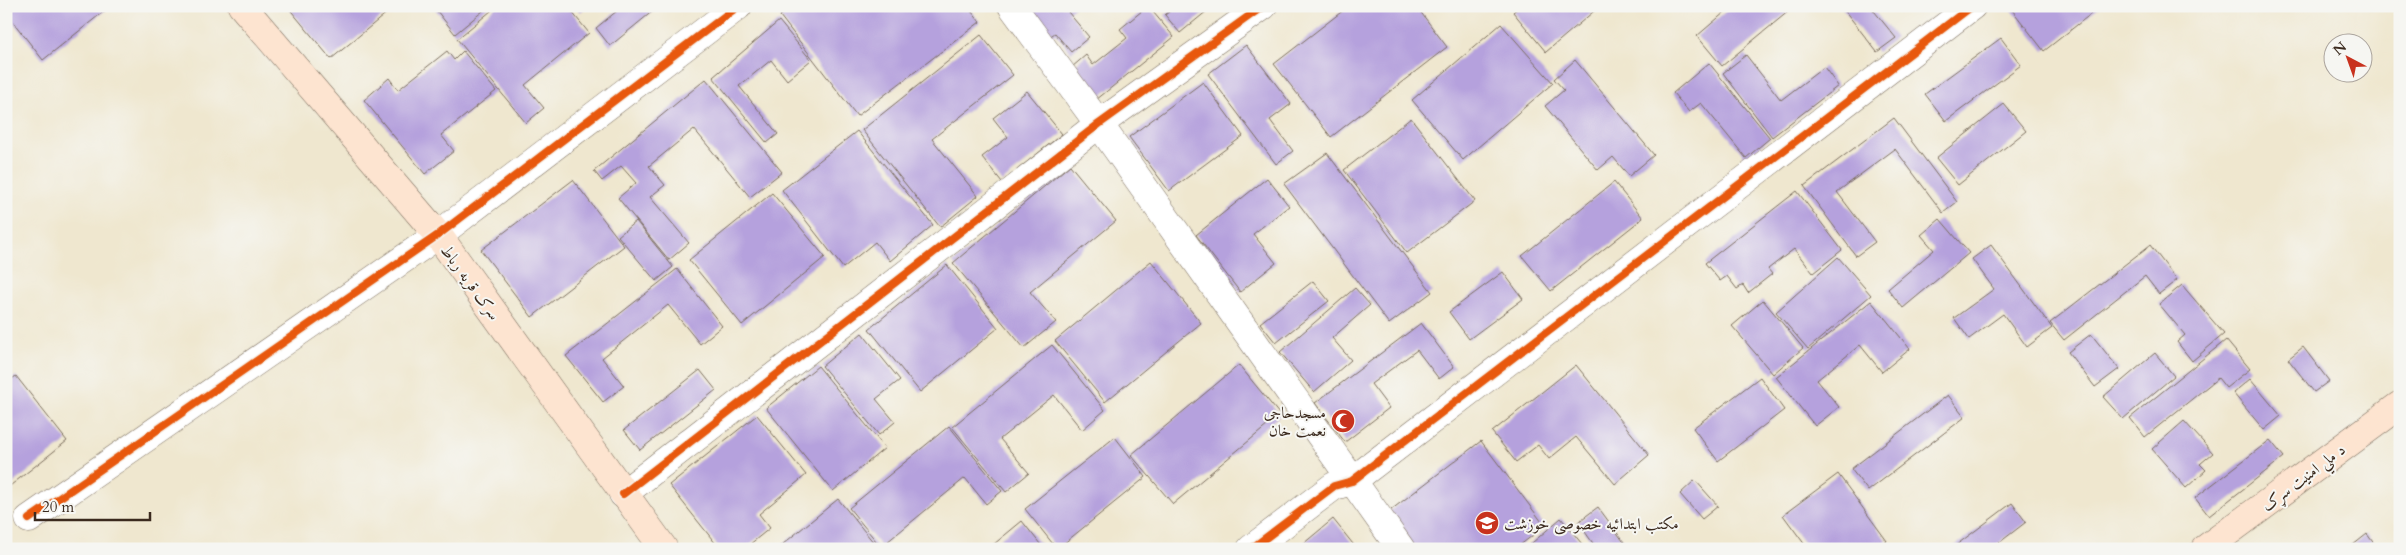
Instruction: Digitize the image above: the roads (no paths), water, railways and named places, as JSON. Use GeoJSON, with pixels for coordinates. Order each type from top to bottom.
{"type":"FeatureCollection","features":[{"type":"Feature","properties":{"kind":"street"},"geometry":{"type":"LineString","coordinates":[[29,519],[438,235],[738,6]]}},
{"type":"Feature","properties":{"kind":"street"},"geometry":{"type":"LineString","coordinates":[[1012,6],[1099,124],[1401,549]]}},
{"type":"Feature","properties":{"kind":"street"},"geometry":{"type":"LineString","coordinates":[[623,494],[1099,124],[1264,6]]}},
{"type":"Feature","properties":{"kind":"street"},"geometry":{"type":"LineString","coordinates":[[1252,549],[1334,486],[1352,481],[1972,6]]}},
{"type":"Feature","properties":{"kind":"street","name":"سرک قریه رباط"},"geometry":{"type":"LineString","coordinates":[[243,7],[438,235],[664,549]]}},
{"type":"Feature","properties":{"kind":"street","name":"د ملي امنیت سړک"},"geometry":{"type":"LineString","coordinates":[[2205,549],[2400,405]]}},
{"type":"Feature","properties":{"kind":"place","name":"مسجدحاجی نعمت خان"},"geometry":{"type":"Point","coordinates":[1343,421]}},
{"type":"Feature","properties":{"kind":"place","name":"مکتب ابتدائیه خصوصی خوزشت"},"geometry":{"type":"Point","coordinates":[1487,523]}}]}
